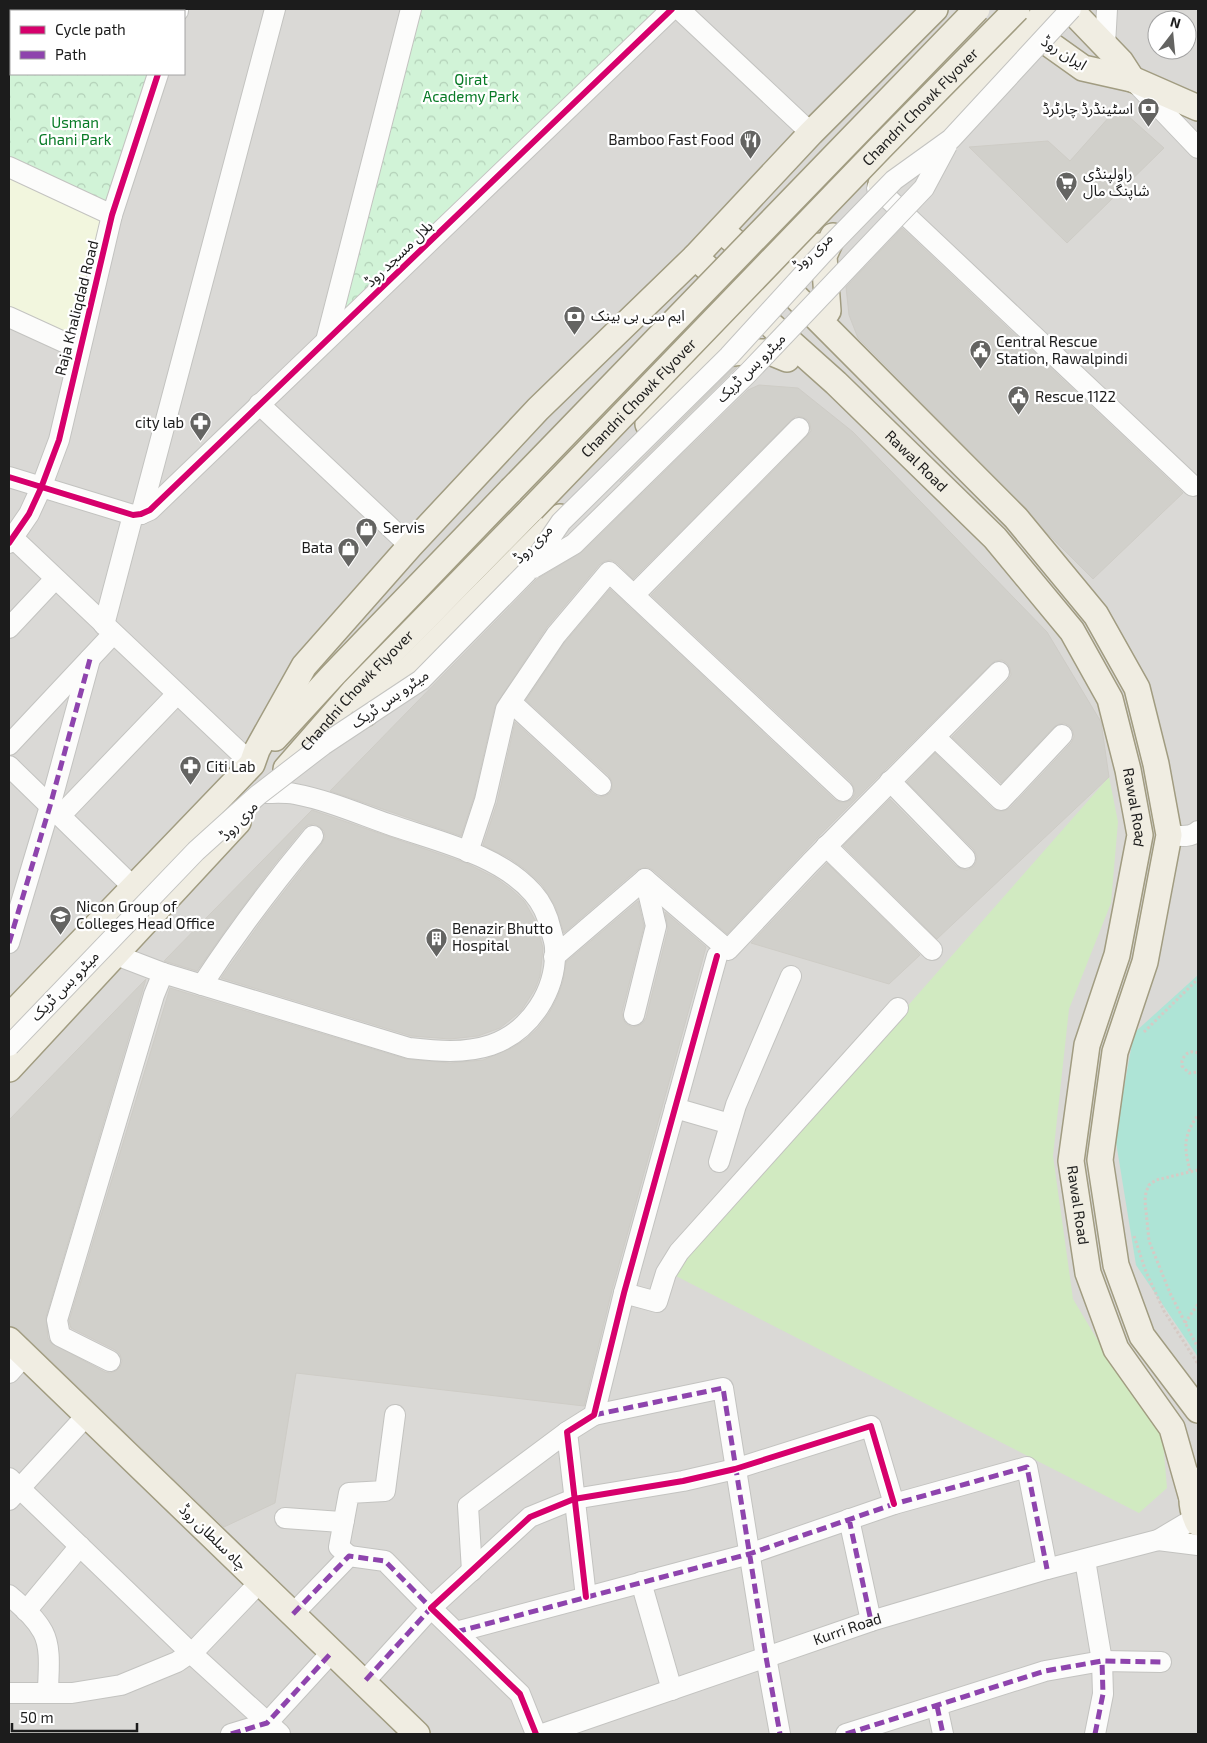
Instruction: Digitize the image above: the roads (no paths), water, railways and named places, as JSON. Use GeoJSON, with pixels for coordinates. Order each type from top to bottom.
{"type":"FeatureCollection","features":[{"type":"Feature","properties":{"kind":"main road","name":"مری روڈ"},"geometry":{"type":"LineString","coordinates":[[9,1017],[252,764],[304,666],[410,546],[538,409],[695,256],[811,133],[935,9]]}},
{"type":"Feature","properties":{"kind":"main road","name":"Chandni Chowk Flyover"},"geometry":{"type":"LineString","coordinates":[[252,764],[333,674],[977,9]]}},
{"type":"Feature","properties":{"kind":"main road","name":"ایران روڈ"},"geometry":{"type":"LineString","coordinates":[[1005,9],[1030,31],[1083,68],[1132,79],[1198,108]]}},
{"type":"Feature","properties":{"kind":"main road","name":"Chandni Chowk Flyover"},"geometry":{"type":"LineString","coordinates":[[265,794],[354,692],[1017,9]]}},
{"type":"Feature","properties":{"kind":"main road","name":"مری روڈ"},"geometry":{"type":"LineString","coordinates":[[9,1069],[265,794],[323,757],[582,495],[780,282],[835,231],[1030,31],[1049,9]]}},
{"type":"Feature","properties":{"kind":"main road","name":"ایران روڈ"},"geometry":{"type":"LineString","coordinates":[[1070,9],[1121,62],[1132,79]]}},
{"type":"Feature","properties":{"kind":"main road","name":"Rawal Road"},"geometry":{"type":"LineString","coordinates":[[720,230],[780,282],[1016,518],[1096,615],[1137,688],[1156,764],[1169,835],[1145,962],[1115,1052],[1100,1160],[1116,1265],[1142,1336],[1198,1410]]}},
{"type":"Feature","properties":{"kind":"main road"},"geometry":{"type":"LineString","coordinates":[[834,336],[827,304],[824,256],[835,231]]}},
{"type":"Feature","properties":{"kind":"main road","name":"Rawal Road"},"geometry":{"type":"LineString","coordinates":[[695,256],[836,383],[995,538],[1072,631],[1110,699],[1128,770],[1140,835],[1117,954],[1087,1045],[1071,1161],[1088,1273],[1116,1349],[1172,1428],[1196,1502]]}},
{"type":"Feature","properties":{"kind":"main road"},"geometry":{"type":"LineString","coordinates":[[712,355],[770,352],[796,362],[836,383]]}},
{"type":"Feature","properties":{"kind":"main road","name":"چاہ سلطان روڈ"},"geometry":{"type":"LineString","coordinates":[[14,1356],[86,1415],[417,1734]]}},
{"type":"Feature","properties":{"kind":"street"},"geometry":{"type":"LineString","coordinates":[[9,745],[90,658],[109,630],[137,514],[275,9]]}},
{"type":"Feature","properties":{"kind":"street"},"geometry":{"type":"LineString","coordinates":[[327,338],[411,9]]}},
{"type":"Feature","properties":{"kind":"street","name":"ہلال مسجد روڈ"},"geometry":{"type":"LineString","coordinates":[[137,514],[150,510],[327,338],[362,308],[672,9]]}},
{"type":"Feature","properties":{"kind":"street"},"geometry":{"type":"LineString","coordinates":[[679,9],[811,133]]}},
{"type":"Feature","properties":{"kind":"street","name":"میٹرو بس ٹریک"},"geometry":{"type":"LineString","coordinates":[[9,1046],[196,851],[251,801],[323,745],[421,680],[526,572],[561,522],[729,356],[823,253],[894,180],[950,139],[1070,9]]}},
{"type":"Feature","properties":{"kind":"street"},"geometry":{"type":"LineString","coordinates":[[1105,45],[1107,9]]}},
{"type":"Feature","properties":{"kind":"street","name":"Raja Khaliqdad Road"},"geometry":{"type":"LineString","coordinates":[[11,540],[29,514],[59,440],[112,215],[158,75]]}},
{"type":"Feature","properties":{"kind":"street"},"geometry":{"type":"LineString","coordinates":[[1132,79],[1198,148]]}},
{"type":"Feature","properties":{"kind":"street","name":"میٹرو بس ٹریک"},"geometry":{"type":"LineString","coordinates":[[526,572],[574,544],[747,374],[924,188],[950,139]]}},
{"type":"Feature","properties":{"kind":"street"},"geometry":{"type":"LineString","coordinates":[[9,166],[112,215]]}},
{"type":"Feature","properties":{"kind":"street"},"geometry":{"type":"LineString","coordinates":[[877,188],[1193,486]]}},
{"type":"Feature","properties":{"kind":"street"},"geometry":{"type":"LineString","coordinates":[[9,317],[79,349]]}},
{"type":"Feature","properties":{"kind":"street"},"geometry":{"type":"LineString","coordinates":[[260,404],[410,546]]}},
{"type":"Feature","properties":{"kind":"street"},"geometry":{"type":"LineString","coordinates":[[634,595],[799,428]]}},
{"type":"Feature","properties":{"kind":"street"},"geometry":{"type":"LineString","coordinates":[[9,477],[41,488],[137,514]]}},
{"type":"Feature","properties":{"kind":"street"},"geometry":{"type":"LineString","coordinates":[[11,540],[252,764]]}},
{"type":"Feature","properties":{"kind":"street"},"geometry":{"type":"LineString","coordinates":[[468,852],[485,800],[506,709],[556,635],[609,572],[843,791]]}},
{"type":"Feature","properties":{"kind":"street"},"geometry":{"type":"LineString","coordinates":[[9,628],[55,579]]}},
{"type":"Feature","properties":{"kind":"street"},"geometry":{"type":"LineString","coordinates":[[9,943],[55,811],[90,658]]}},
{"type":"Feature","properties":{"kind":"street"},"geometry":{"type":"LineString","coordinates":[[645,879],[728,950],[826,846],[999,672]]}},
{"type":"Feature","properties":{"kind":"street"},"geometry":{"type":"LineString","coordinates":[[55,811],[177,694]]}},
{"type":"Feature","properties":{"kind":"street"},"geometry":{"type":"LineString","coordinates":[[511,702],[601,785]]}},
{"type":"Feature","properties":{"kind":"street"},"geometry":{"type":"LineString","coordinates":[[935,737],[1001,800],[1062,735]]}},
{"type":"Feature","properties":{"kind":"street"},"geometry":{"type":"LineString","coordinates":[[9,766],[126,880]]}},
{"type":"Feature","properties":{"kind":"street"},"geometry":{"type":"LineString","coordinates":[[890,781],[965,858]]}},
{"type":"Feature","properties":{"kind":"street"},"geometry":{"type":"LineString","coordinates":[[116,955],[163,973],[409,1048],[439,1051],[474,1050],[506,1038],[520,1029],[532,1017],[548,990],[554,971],[555,947],[548,918],[535,894],[519,878],[486,858],[320,800],[293,794],[265,794]]}},
{"type":"Feature","properties":{"kind":"street"},"geometry":{"type":"LineString","coordinates":[[1169,835],[1194,835],[1198,831]]}},
{"type":"Feature","properties":{"kind":"street"},"geometry":{"type":"LineString","coordinates":[[202,985],[235,935],[271,886],[313,836]]}},
{"type":"Feature","properties":{"kind":"street"},"geometry":{"type":"LineString","coordinates":[[826,846],[932,950]]}},
{"type":"Feature","properties":{"kind":"street"},"geometry":{"type":"LineString","coordinates":[[554,957],[645,879]]}},
{"type":"Feature","properties":{"kind":"street"},"geometry":{"type":"LineString","coordinates":[[634,1015],[656,926],[645,879]]}},
{"type":"Feature","properties":{"kind":"street"},"geometry":{"type":"LineString","coordinates":[[594,1415],[624,1293],[717,956]]}},
{"type":"Feature","properties":{"kind":"street"},"geometry":{"type":"LineString","coordinates":[[110,1361],[60,1336],[56,1320],[154,995],[163,973]]}},
{"type":"Feature","properties":{"kind":"street"},"geometry":{"type":"LineString","coordinates":[[719,1162],[736,1105],[791,976]]}},
{"type":"Feature","properties":{"kind":"street"},"geometry":{"type":"LineString","coordinates":[[624,1293],[657,1302],[666,1273],[679,1252],[898,1008]]}},
{"type":"Feature","properties":{"kind":"street"},"geometry":{"type":"LineString","coordinates":[[675,1108],[730,1124]]}},
{"type":"Feature","properties":{"kind":"street"},"geometry":{"type":"LineString","coordinates":[[472,1571],[468,1506],[567,1432],[594,1415],[723,1388],[780,1734]]}},
{"type":"Feature","properties":{"kind":"street"},"geometry":{"type":"LineString","coordinates":[[395,1414],[385,1491],[350,1493],[339,1547],[349,1556],[385,1561],[520,1694],[536,1734]]}},
{"type":"Feature","properties":{"kind":"street"},"geometry":{"type":"LineString","coordinates":[[86,1415],[12,1489],[80,1546],[191,1653],[274,1729]]}},
{"type":"Feature","properties":{"kind":"street"},"geometry":{"type":"LineString","coordinates":[[364,1682],[431,1608],[530,1517],[574,1499],[683,1481],[735,1468],[871,1426],[894,1504]]}},
{"type":"Feature","properties":{"kind":"street"},"geometry":{"type":"LineString","coordinates":[[567,1432],[586,1597]]}},
{"type":"Feature","properties":{"kind":"street"},"geometry":{"type":"LineString","coordinates":[[456,1632],[749,1554],[894,1504],[1027,1467],[1047,1569]]}},
{"type":"Feature","properties":{"kind":"street"},"geometry":{"type":"LineString","coordinates":[[1158,1540],[1196,1502]]}},
{"type":"Feature","properties":{"kind":"street"},"geometry":{"type":"LineString","coordinates":[[285,1518],[340,1522],[344,1520]]}},
{"type":"Feature","properties":{"kind":"street"},"geometry":{"type":"LineString","coordinates":[[849,1519],[871,1621]]}},
{"type":"Feature","properties":{"kind":"street"},"geometry":{"type":"LineString","coordinates":[[1158,1540],[1198,1545]]}},
{"type":"Feature","properties":{"kind":"street","name":"Kurri Road"},"geometry":{"type":"LineString","coordinates":[[542,1734],[871,1621],[1047,1569],[1158,1540]]}},
{"type":"Feature","properties":{"kind":"street"},"geometry":{"type":"LineString","coordinates":[[26,1611],[80,1546]]}},
{"type":"Feature","properties":{"kind":"street"},"geometry":{"type":"LineString","coordinates":[[293,1614],[349,1556]]}},
{"type":"Feature","properties":{"kind":"street"},"geometry":{"type":"LineString","coordinates":[[1085,1560],[1102,1662],[1103,1694],[1096,1734]]}},
{"type":"Feature","properties":{"kind":"street"},"geometry":{"type":"LineString","coordinates":[[9,1693],[72,1693],[121,1685],[177,1662],[196,1649],[260,1582]]}},
{"type":"Feature","properties":{"kind":"street"},"geometry":{"type":"LineString","coordinates":[[641,1582],[672,1690]]}},
{"type":"Feature","properties":{"kind":"street"},"geometry":{"type":"LineString","coordinates":[[9,1595],[33,1618],[44,1633],[48,1651],[48,1693]]}},
{"type":"Feature","properties":{"kind":"street"},"geometry":{"type":"LineString","coordinates":[[231,1734],[274,1729],[332,1652]]}},
{"type":"Feature","properties":{"kind":"street"},"geometry":{"type":"LineString","coordinates":[[846,1734],[1045,1671],[1102,1662],[1161,1662]]}},
{"type":"Feature","properties":{"kind":"street"},"geometry":{"type":"LineString","coordinates":[[936,1706],[943,1734]]}},
{"type":"Feature","properties":{"kind":"place","name":"اسٹینڈرڈ چارٹرڈ"},"geometry":{"type":"Point","coordinates":[1149,128]}},
{"type":"Feature","properties":{"kind":"place","name":"Bamboo Fast Food"},"geometry":{"type":"Point","coordinates":[750,159]}},
{"type":"Feature","properties":{"kind":"place","name":"راولپنڈی شاپنگ مال"},"geometry":{"type":"Point","coordinates":[1067,202]}},
{"type":"Feature","properties":{"kind":"place","name":"ایم سی بی بینک"},"geometry":{"type":"Point","coordinates":[575,335]}},
{"type":"Feature","properties":{"kind":"place","name":"Central Rescue Station, Rawalpindi"},"geometry":{"type":"Point","coordinates":[980,370]}},
{"type":"Feature","properties":{"kind":"place","name":"Rescue 1122"},"geometry":{"type":"Point","coordinates":[1019,416]}},
{"type":"Feature","properties":{"kind":"place","name":"city lab"},"geometry":{"type":"Point","coordinates":[200,442]}},
{"type":"Feature","properties":{"kind":"place","name":"Servis"},"geometry":{"type":"Point","coordinates":[367,547]}},
{"type":"Feature","properties":{"kind":"place","name":"Bata"},"geometry":{"type":"Point","coordinates":[349,567]}},
{"type":"Feature","properties":{"kind":"place","name":"Citi Lab"},"geometry":{"type":"Point","coordinates":[190,786]}},
{"type":"Feature","properties":{"kind":"place","name":"Nicon Group of Colleges Head Office"},"geometry":{"type":"Point","coordinates":[60,935]}},
{"type":"Feature","properties":{"kind":"place","name":"Benazir Bhutto Hospital"},"geometry":{"type":"Point","coordinates":[436,957]}},
{"type":"Feature","properties":{"kind":"park label","name":"Qirat Academy Park"},"geometry":{"type":"Point","coordinates":[471,88]}},
{"type":"Feature","properties":{"kind":"park label","name":"Usman Ghani Park"},"geometry":{"type":"Point","coordinates":[75,132]}}]}
